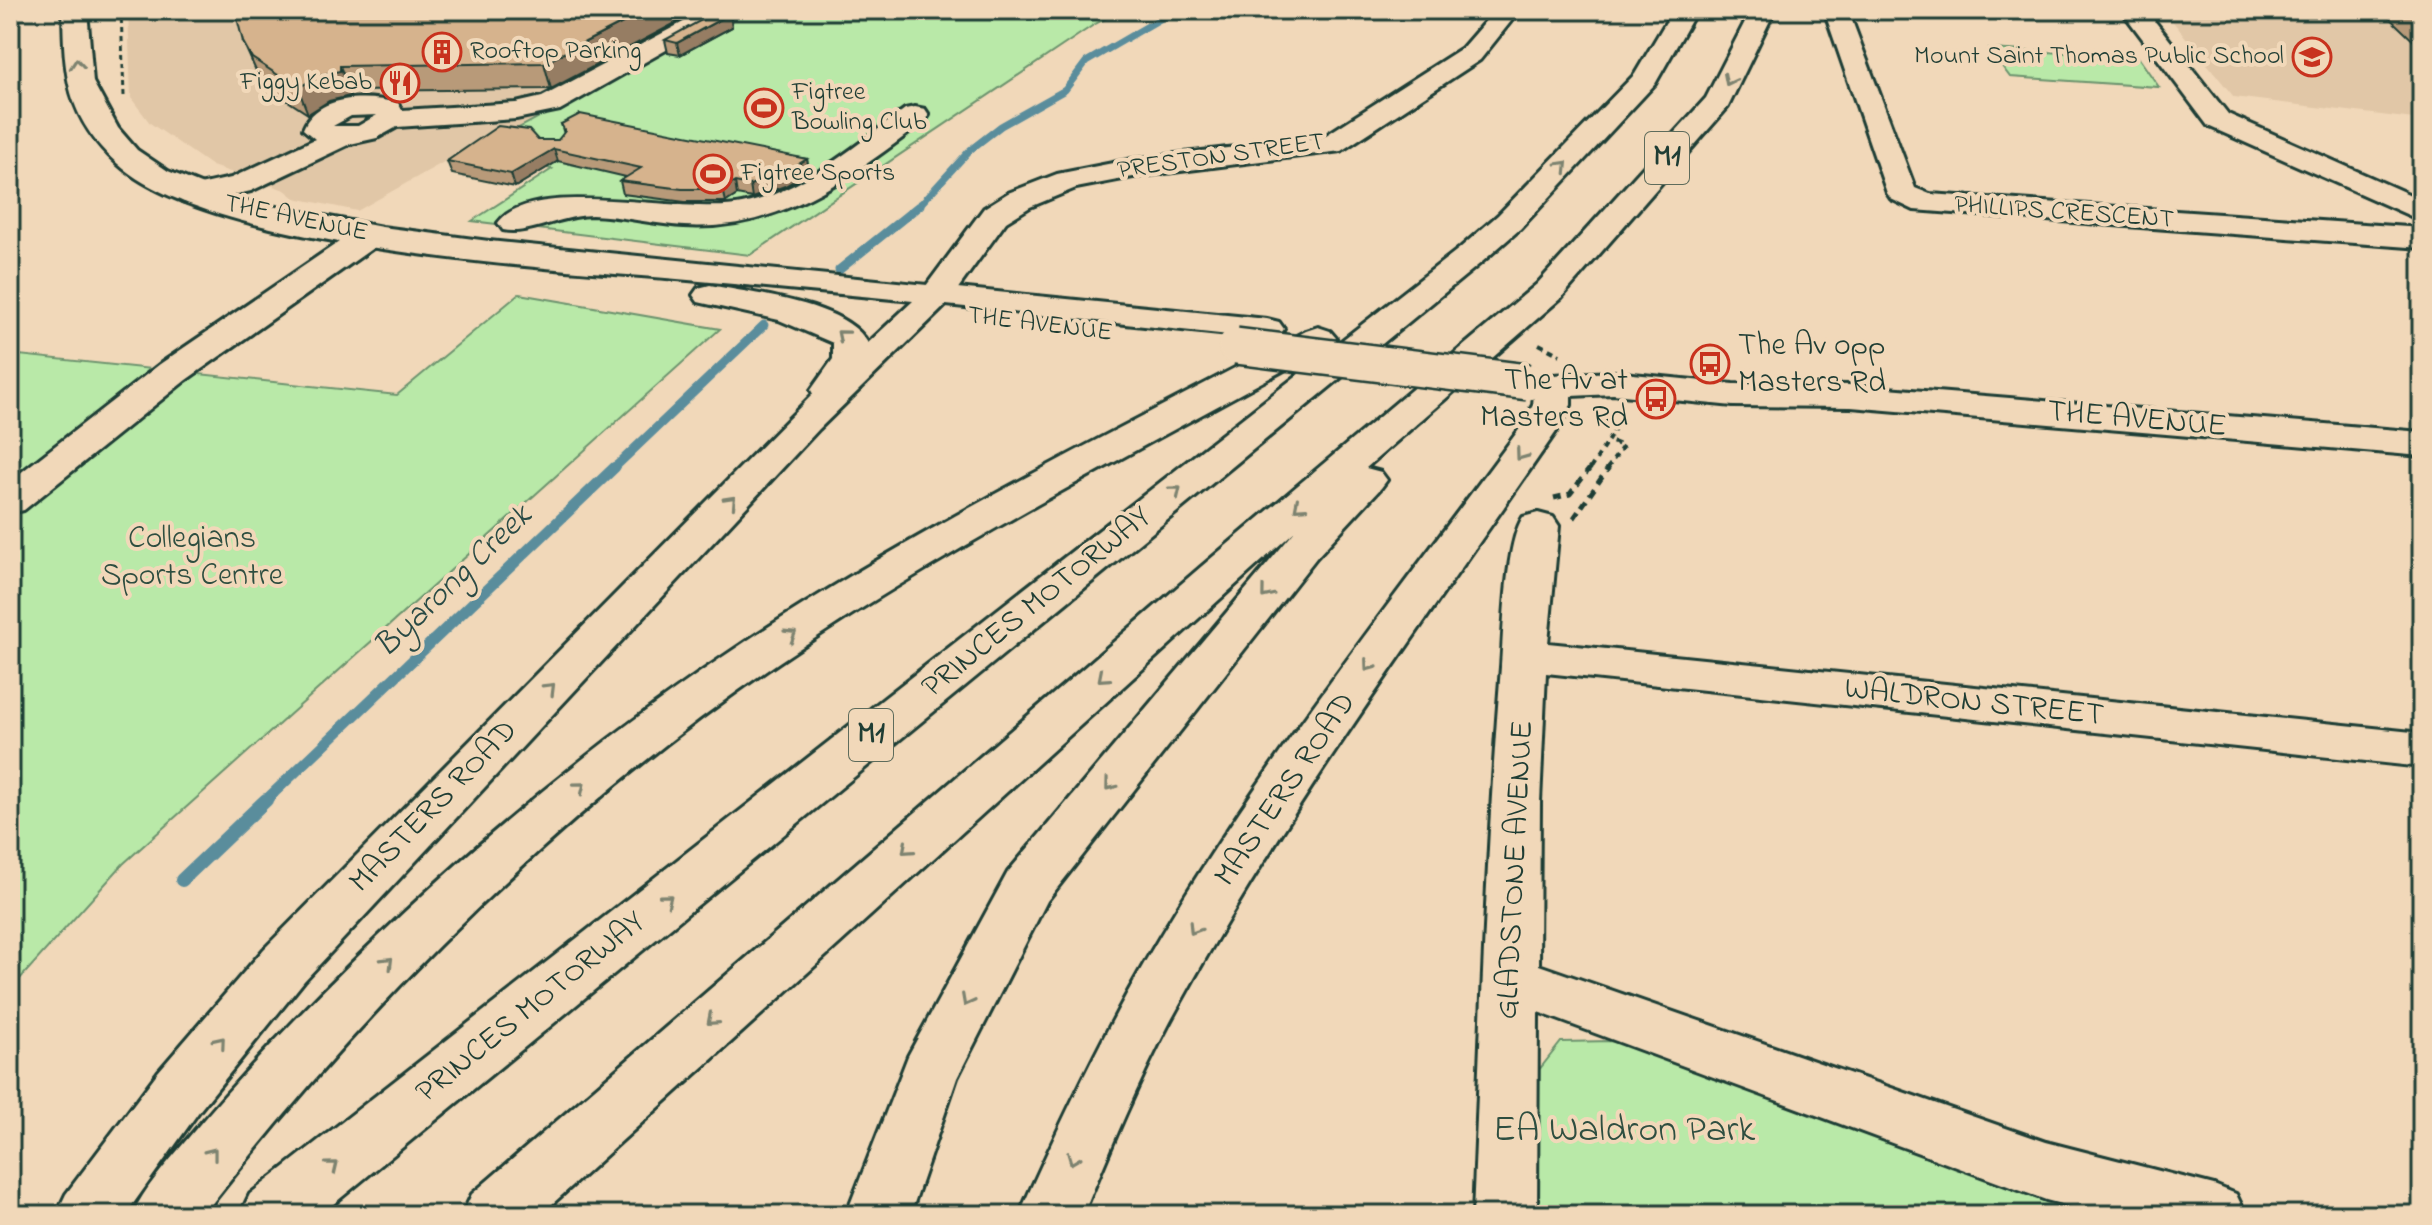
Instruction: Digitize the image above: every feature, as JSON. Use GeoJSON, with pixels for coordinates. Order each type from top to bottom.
{"type":"FeatureCollection","features":[{"type":"Feature","properties":{"kind":"main road","name":"THE AVENUE"},"geometry":{"type":"LineString","coordinates":[[75,10],[77,71],[110,137],[135,163],[193,195],[292,222],[653,278],[1473,349],[1548,373]]}},
{"type":"Feature","properties":{"kind":"main road"},"geometry":{"type":"LineString","coordinates":[[96,114],[100,10]]}},
{"type":"Feature","properties":{"kind":"main road"},"geometry":{"type":"LineString","coordinates":[[193,195],[240,185],[332,133],[316,126],[321,119],[356,107],[383,107],[392,113],[391,119],[516,111],[550,104],[725,10]]}},
{"type":"Feature","properties":{"kind":"main road","name":"PRESTON STREET"},"geometry":{"type":"LineString","coordinates":[[930,303],[995,215],[1019,200],[1068,180],[1133,168],[1331,145],[1471,54],[1508,10]]}},
{"type":"Feature","properties":{"kind":"main road","name":"PRINCES MOTORWAY"},"geometry":{"type":"LineString","coordinates":[[272,1215],[1471,255],[1509,222],[1646,78],[1685,10]]}},
{"type":"Feature","properties":{"kind":"main road","name":"M1"},"geometry":{"type":"LineString","coordinates":[[494,1215],[1217,576],[1549,291],[1718,101],[1763,10]]}},
{"type":"Feature","properties":{"kind":"main road","name":"PHILLIPS CRESCENT"},"geometry":{"type":"LineString","coordinates":[[1836,10],[1902,193],[1925,203],[2422,238]]}},
{"type":"Feature","properties":{"kind":"main road"},"geometry":{"type":"LineString","coordinates":[[2133,10],[2218,120],[2422,212]]}},
{"type":"Feature","properties":{"kind":"main road"},"geometry":{"type":"LineString","coordinates":[[544,133],[551,120],[666,58]]}},
{"type":"Feature","properties":{"kind":"main road"},"geometry":{"type":"LineString","coordinates":[[514,223],[543,210],[578,204],[691,218],[734,216],[770,208],[825,180],[915,115]]}},
{"type":"Feature","properties":{"kind":"main road"},"geometry":{"type":"LineString","coordinates":[[477,251],[564,181]]}},
{"type":"Feature","properties":{"kind":"main road"},"geometry":{"type":"LineString","coordinates":[[10,501],[173,372],[369,236]]}},
{"type":"Feature","properties":{"kind":"main road"},"geometry":{"type":"LineString","coordinates":[[164,1215],[237,1121],[342,1009],[524,832],[623,752],[762,652],[919,556],[1471,255]]}},
{"type":"Feature","properties":{"kind":"main road","name":"MASTERS ROAD"},"geometry":{"type":"LineString","coordinates":[[528,257],[779,310],[842,331],[852,341],[850,358],[806,421]]}},
{"type":"Feature","properties":{"kind":"main road"},"geometry":{"type":"LineString","coordinates":[[878,1215],[929,1074],[1027,887],[1301,549],[1549,291]]}},
{"type":"Feature","properties":{"kind":"main road","name":"THE AVENUE"},"geometry":{"type":"LineString","coordinates":[[930,303],[1236,346],[1388,362],[1548,373],[1595,382],[1733,395],[1851,396],[2422,444]]}},
{"type":"Feature","properties":{"kind":"main road","name":"MASTERS ROAD"},"geometry":{"type":"LineString","coordinates":[[88,1215],[179,1091],[284,965],[806,421],[930,303]]}},
{"type":"Feature","properties":{"kind":"main road","name":"MASTERS ROAD"},"geometry":{"type":"LineString","coordinates":[[1051,1215],[1084,1131],[1192,932],[1352,690],[1539,429],[1552,405],[1548,373]]}},
{"type":"Feature","properties":{"kind":"main road","name":"GLADSTONE AVENUE"},"geometry":{"type":"LineString","coordinates":[[1505,1215],[1515,802],[1529,589],[1538,526]]}},
{"type":"Feature","properties":{"kind":"main road","name":"WALDRON STREET"},"geometry":{"type":"LineString","coordinates":[[1527,656],[2422,750]]}},
{"type":"Feature","properties":{"kind":"main road"},"geometry":{"type":"LineString","coordinates":[[1510,978],[2046,1171],[2214,1215]]}},
{"type":"Feature","properties":{"kind":"path"},"geometry":{"type":"LineString","coordinates":[[121,10],[123,94],[131,107]]}},
{"type":"Feature","properties":{"kind":"path"},"geometry":{"type":"LineString","coordinates":[[1538,526],[1538,511],[1545,500],[1570,494],[1586,469],[1612,442],[1614,431],[1548,373]]}},
{"type":"Feature","properties":{"kind":"shaded area"},"geometry":{"type":"Polygon","coordinates":[[[128,10],[738,10],[474,152],[465,150],[357,211],[295,198],[285,190],[212,166],[150,123],[131,98],[128,10]]]}},
{"type":"Feature","properties":{"kind":"shaded area","name":"Mount Saint Thomas Public School"},"geometry":{"type":"Polygon","coordinates":[[[2168,10],[2422,10],[2422,120],[2234,97],[2170,18],[2168,10]]]}},
{"type":"Feature","properties":{"kind":"green space","name":"Figtree Bowling Club"},"geometry":{"type":"Polygon","coordinates":[[[738,10],[1122,10],[1095,24],[750,255],[472,221],[552,169],[474,152],[738,10]]]}},
{"type":"Feature","properties":{"kind":"green space"},"geometry":{"type":"Polygon","coordinates":[[[1989,49],[2138,57],[2159,87],[2010,77],[1989,49]]]}},
{"type":"Feature","properties":{"kind":"green space","name":"Collegians Sports Centre"},"geometry":{"type":"Polygon","coordinates":[[[519,294],[720,329],[123,864],[10,990],[10,354],[397,395],[519,294]]]}},
{"type":"Feature","properties":{"kind":"green space","name":"EA Waldron Park"},"geometry":{"type":"Polygon","coordinates":[[[1612,1041],[1702,1068],[2109,1215],[1538,1215],[1539,1070],[1561,1042],[1612,1041]]]}},
{"type":"Feature","properties":{"kind":"building","name":"Rooftop Parking"},"geometry":{"type":"Polygon","coordinates":[[[235,10],[648,10],[544,63],[340,66],[340,71],[320,75],[298,88],[252,58],[243,42],[235,10]]]}},
{"type":"Feature","properties":{"kind":"building"},"geometry":{"type":"Polygon","coordinates":[[[716,12],[730,14],[677,43],[665,40],[716,12]]]}},
{"type":"Feature","properties":{"kind":"building"},"geometry":{"type":"Polygon","coordinates":[[[580,114],[807,159],[783,173],[750,185],[735,182],[723,189],[682,189],[620,181],[641,168],[554,149],[511,174],[447,161],[498,126],[529,130],[538,140],[558,140],[565,131],[561,124],[580,114]]]}},
{"type":"Feature","properties":{"kind":"waterway","name":"Byarong Creek"},"geometry":{"type":"LineString","coordinates":[[919,206],[970,150],[1001,126],[1065,90],[1086,62],[1165,16],[1194,10]]}},
{"type":"Feature","properties":{"kind":"waterway","name":"Byarong Creek"},"geometry":{"type":"LineString","coordinates":[[839,270],[919,206]]}},
{"type":"Feature","properties":{"kind":"waterway","name":"Byarong Creek"},"geometry":{"type":"LineString","coordinates":[[613,469],[764,325]]}},
{"type":"Feature","properties":{"kind":"waterway","name":"Byarong Creek"},"geometry":{"type":"LineString","coordinates":[[264,802],[615,467]]}},
{"type":"Feature","properties":{"kind":"waterway","name":"Byarong Creek"},"geometry":{"type":"LineString","coordinates":[[182,880],[266,800]]}},
{"type":"Feature","properties":{"kind":"place","name":"Rooftop Parking"},"geometry":{"type":"Point","coordinates":[442,52]}},
{"type":"Feature","properties":{"kind":"place","name":"Mount Saint Thomas Public School"},"geometry":{"type":"Point","coordinates":[2312,57]}},
{"type":"Feature","properties":{"kind":"place","name":"Figgy Kebab"},"geometry":{"type":"Point","coordinates":[400,83]}},
{"type":"Feature","properties":{"kind":"place","name":"Figtree Bowling Club"},"geometry":{"type":"Point","coordinates":[764,108]}},
{"type":"Feature","properties":{"kind":"place","name":"Figtree Sports"},"geometry":{"type":"Point","coordinates":[713,174]}},
{"type":"Feature","properties":{"kind":"place","name":"The Av opp Masters Rd"},"geometry":{"type":"Point","coordinates":[1710,364]}},
{"type":"Feature","properties":{"kind":"place","name":"The Av at Masters Rd"},"geometry":{"type":"Point","coordinates":[1656,399]}}]}
